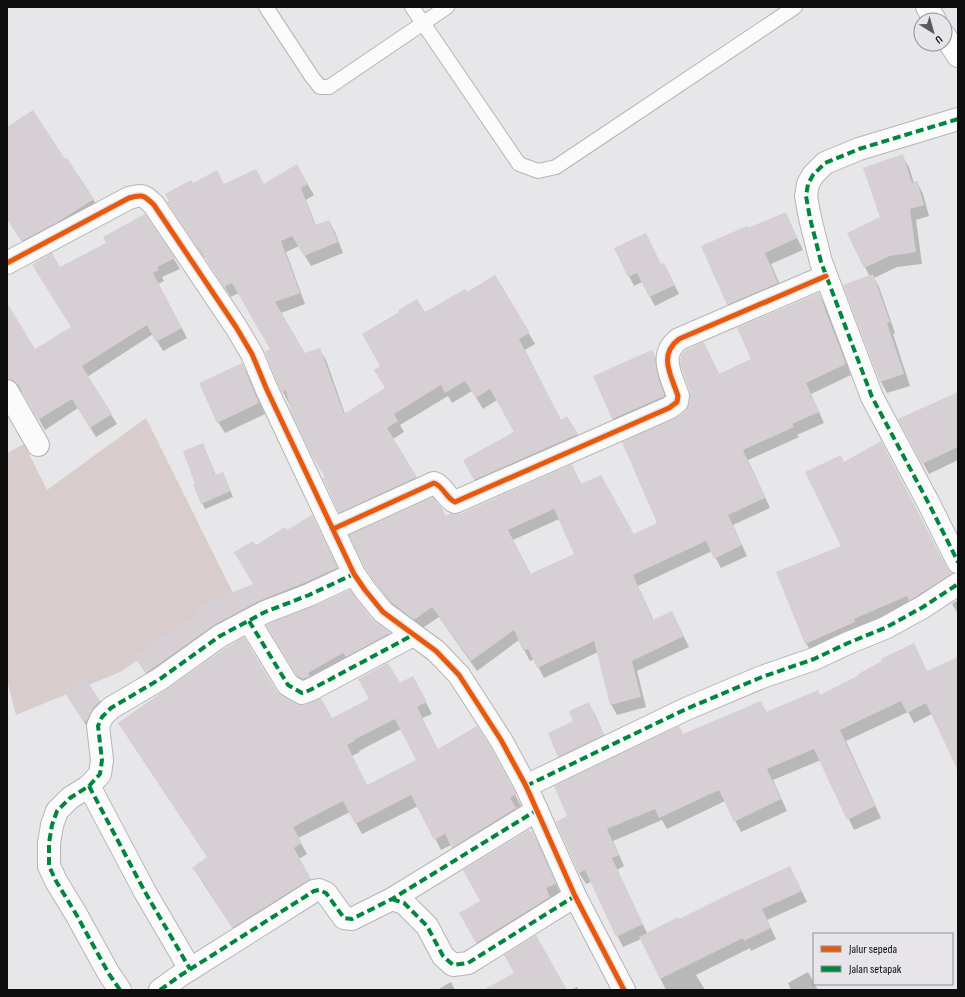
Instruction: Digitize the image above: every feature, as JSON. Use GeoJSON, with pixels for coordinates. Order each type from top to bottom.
{"type":"FeatureCollection","features":[{"type":"Feature","properties":{"kind":"street"},"geometry":{"type":"LineString","coordinates":[[958,119],[859,149],[825,163],[813,175],[808,184],[806,196],[816,244],[826,276],[872,397],[958,562]]}},
{"type":"Feature","properties":{"kind":"street"},"geometry":{"type":"LineString","coordinates":[[7,263],[128,198],[138,195],[146,196],[164,218],[252,354],[267,390],[354,574],[383,612],[436,651],[459,675],[501,740],[526,786],[576,896],[624,990]]}},
{"type":"Feature","properties":{"kind":"street"},"geometry":{"type":"LineString","coordinates":[[333,529],[434,484],[455,502],[669,408],[677,402],[678,396],[667,362],[668,350],[679,339],[826,276]]}},
{"type":"Feature","properties":{"kind":"street"},"geometry":{"type":"LineString","coordinates":[[7,391],[38,445]]}},
{"type":"Feature","properties":{"kind":"street"},"geometry":{"type":"LineString","coordinates":[[120,990],[109,974],[49,866],[50,837],[52,824],[57,811],[70,798],[89,786],[100,774],[102,760],[98,726],[102,717],[111,708],[160,679],[220,636],[265,612],[354,574]]}},
{"type":"Feature","properties":{"kind":"street"},"geometry":{"type":"LineString","coordinates":[[526,786],[686,709],[762,677],[814,659],[885,628],[923,607],[958,584]]}},
{"type":"Feature","properties":{"kind":"street"},"geometry":{"type":"LineString","coordinates":[[249,621],[288,685],[302,693],[413,635]]}},
{"type":"Feature","properties":{"kind":"street"},"geometry":{"type":"LineString","coordinates":[[89,786],[145,892],[190,969]]}},
{"type":"Feature","properties":{"kind":"street"},"geometry":{"type":"LineString","coordinates":[[160,990],[190,969],[314,891],[320,890],[326,893],[344,918],[352,919],[392,899],[537,810]]}},
{"type":"Feature","properties":{"kind":"street"},"geometry":{"type":"LineString","coordinates":[[392,899],[404,903],[427,926],[443,956],[453,965],[468,963],[576,896]]}},
{"type":"Feature","properties":{"kind":"lane"},"geometry":{"type":"LineString","coordinates":[[266,7],[320,87],[329,86],[447,7]]}},
{"type":"Feature","properties":{"kind":"lane"},"geometry":{"type":"LineString","coordinates":[[412,7],[519,164],[538,172],[556,167],[795,7]]}},
{"type":"Feature","properties":{"kind":"shaded area"},"geometry":{"type":"Polygon","coordinates":[[[146,418],[234,595],[120,672],[16,715],[7,680],[7,453],[24,444],[47,490],[146,418]]]}},
{"type":"Feature","properties":{"kind":"building"},"geometry":{"type":"Polygon","coordinates":[[[33,110],[65,159],[67,158],[94,199],[58,222],[22,241],[7,219],[7,127],[33,110]]]}},
{"type":"Feature","properties":{"kind":"building"},"geometry":{"type":"Polygon","coordinates":[[[903,154],[912,183],[917,181],[924,205],[910,209],[916,252],[890,256],[864,268],[847,233],[880,217],[863,168],[903,154]]]}},
{"type":"Feature","properties":{"kind":"building"},"geometry":{"type":"Polygon","coordinates":[[[297,164],[308,184],[301,188],[315,225],[329,220],[338,242],[304,256],[292,236],[281,241],[300,293],[275,302],[305,353],[320,348],[344,414],[385,388],[374,370],[380,366],[362,334],[399,312],[398,310],[417,299],[425,312],[465,289],[467,292],[495,275],[530,333],[519,339],[561,420],[567,416],[578,434],[474,480],[463,460],[514,432],[490,389],[476,398],[465,381],[445,393],[441,385],[394,414],[398,421],[387,428],[417,477],[339,513],[323,478],[325,477],[311,454],[291,412],[286,390],[282,392],[278,385],[265,352],[270,349],[232,283],[224,287],[198,246],[197,247],[167,202],[169,201],[165,194],[191,180],[193,183],[217,170],[224,184],[256,169],[264,184],[297,164]]]}},
{"type":"Feature","properties":{"kind":"building"},"geometry":{"type":"Polygon","coordinates":[[[786,212],[797,238],[765,253],[778,283],[727,305],[701,246],[747,226],[748,228],[786,212]]]}},
{"type":"Feature","properties":{"kind":"building"},"geometry":{"type":"Polygon","coordinates":[[[145,214],[175,258],[157,267],[159,270],[153,273],[182,328],[156,342],[147,325],[82,366],[112,414],[90,428],[72,399],[38,420],[18,385],[13,380],[7,379],[7,303],[35,349],[71,327],[32,265],[52,253],[60,267],[106,243],[103,237],[145,214]]]}},
{"type":"Feature","properties":{"kind":"building"},"geometry":{"type":"Polygon","coordinates":[[[646,233],[661,264],[664,263],[675,285],[649,297],[637,273],[628,277],[614,248],[646,233]]]}},
{"type":"Feature","properties":{"kind":"building"},"geometry":{"type":"Polygon","coordinates":[[[873,274],[890,322],[887,323],[904,374],[880,382],[843,285],[873,274]]]}},
{"type":"Feature","properties":{"kind":"building"},"geometry":{"type":"Polygon","coordinates":[[[819,293],[846,364],[806,383],[819,412],[792,424],[794,427],[743,450],[765,498],[728,515],[742,545],[714,559],[706,541],[633,575],[653,620],[672,611],[684,636],[632,661],[641,697],[610,705],[594,641],[537,668],[528,649],[523,651],[514,630],[471,661],[432,607],[414,620],[392,603],[365,568],[349,535],[433,497],[446,516],[451,513],[460,514],[572,464],[581,484],[601,475],[634,534],[657,523],[622,442],[674,419],[685,412],[689,405],[690,392],[680,364],[681,356],[686,350],[704,342],[719,374],[751,359],[737,328],[819,293]],[[554,509],[508,530],[530,574],[574,554],[554,509]]]}},
{"type":"Feature","properties":{"kind":"building"},"geometry":{"type":"Polygon","coordinates":[[[652,350],[655,357],[658,376],[665,396],[612,419],[593,376],[652,350]]]}},
{"type":"Feature","properties":{"kind":"building"},"geometry":{"type":"Polygon","coordinates":[[[242,363],[259,403],[217,423],[199,383],[242,363]]]}},
{"type":"Feature","properties":{"kind":"building"},"geometry":{"type":"Polygon","coordinates":[[[958,392],[958,447],[922,464],[898,419],[958,392]]]}},
{"type":"Feature","properties":{"kind":"building"},"geometry":{"type":"Polygon","coordinates":[[[881,441],[947,568],[953,573],[909,601],[907,596],[854,619],[855,622],[805,644],[776,572],[841,546],[805,472],[841,455],[844,462],[881,441]]]}},
{"type":"Feature","properties":{"kind":"building"},"geometry":{"type":"Polygon","coordinates":[[[203,443],[215,475],[223,472],[231,491],[201,504],[183,451],[203,443]]]}},
{"type":"Feature","properties":{"kind":"building"},"geometry":{"type":"Polygon","coordinates":[[[312,515],[337,568],[259,601],[214,625],[146,673],[134,656],[199,612],[197,607],[253,584],[234,552],[253,541],[256,545],[285,527],[287,530],[312,515]]]}},
{"type":"Feature","properties":{"kind":"building"},"geometry":{"type":"Polygon","coordinates":[[[350,590],[373,620],[390,633],[346,657],[343,653],[308,673],[310,676],[303,679],[297,676],[266,625],[350,590]]]}},
{"type":"Feature","properties":{"kind":"building"},"geometry":{"type":"Polygon","coordinates":[[[244,637],[277,692],[296,704],[301,705],[306,705],[321,698],[332,718],[369,699],[358,679],[388,663],[400,683],[413,676],[427,702],[417,707],[438,749],[477,726],[490,746],[516,794],[510,798],[516,808],[452,848],[445,834],[434,840],[411,795],[355,824],[343,801],[293,827],[302,843],[294,848],[311,879],[232,928],[204,883],[192,868],[207,857],[118,723],[227,647],[244,637]],[[395,719],[347,745],[367,785],[416,760],[395,719]]]}},
{"type":"Feature","properties":{"kind":"building"},"geometry":{"type":"Polygon","coordinates":[[[914,643],[927,671],[958,657],[958,771],[926,703],[907,713],[901,701],[840,730],[875,806],[847,820],[814,749],[767,769],[781,799],[734,822],[719,790],[659,818],[655,809],[607,829],[619,855],[612,858],[643,924],[616,937],[585,870],[579,873],[556,822],[567,816],[554,786],[679,726],[683,734],[761,701],[766,712],[818,690],[820,695],[859,675],[858,674],[882,661],[881,659],[914,643]]]}},
{"type":"Feature","properties":{"kind":"building"},"geometry":{"type":"Polygon","coordinates":[[[84,676],[100,701],[93,708],[87,720],[84,722],[63,690],[84,676]]]}},
{"type":"Feature","properties":{"kind":"building"},"geometry":{"type":"Polygon","coordinates":[[[589,702],[604,735],[558,757],[548,733],[573,721],[569,711],[589,702]]]}},
{"type":"Feature","properties":{"kind":"building"},"geometry":{"type":"Polygon","coordinates":[[[529,830],[530,832],[532,831],[556,884],[546,888],[550,897],[476,943],[459,913],[480,901],[463,870],[529,830]]]}},
{"type":"Feature","properties":{"kind":"building"},"geometry":{"type":"Polygon","coordinates":[[[790,866],[802,891],[762,909],[771,928],[744,941],[743,938],[660,979],[639,937],[678,917],[679,919],[790,866]]]}},
{"type":"Feature","properties":{"kind":"building"},"geometry":{"type":"Polygon","coordinates":[[[536,935],[567,990],[483,990],[514,973],[504,955],[536,935]]]}},
{"type":"Feature","properties":{"kind":"marked path"},"geometry":{"type":"LineString","coordinates":[[958,119],[859,149],[825,163],[813,175],[808,184],[806,196],[821,262],[872,397],[958,562]]}},
{"type":"Feature","properties":{"kind":"marked path"},"geometry":{"type":"LineString","coordinates":[[120,990],[109,974],[49,866],[49,843],[52,825],[57,811],[70,798],[89,786],[100,774],[102,760],[98,726],[102,717],[111,708],[160,679],[220,636],[265,612],[309,595],[354,574]]}},
{"type":"Feature","properties":{"kind":"marked path"},"geometry":{"type":"LineString","coordinates":[[526,786],[686,709],[762,677],[814,659],[885,628],[923,607],[958,584]]}},
{"type":"Feature","properties":{"kind":"marked path"},"geometry":{"type":"LineString","coordinates":[[249,621],[288,685],[302,693],[413,635]]}},
{"type":"Feature","properties":{"kind":"marked path"},"geometry":{"type":"LineString","coordinates":[[89,786],[145,892],[190,969]]}},
{"type":"Feature","properties":{"kind":"marked path"},"geometry":{"type":"LineString","coordinates":[[160,990],[181,975],[314,891],[319,890],[326,893],[344,918],[352,919],[392,899],[537,810]]}},
{"type":"Feature","properties":{"kind":"marked path"},"geometry":{"type":"LineString","coordinates":[[392,899],[404,903],[427,926],[443,956],[453,965],[468,963],[575,896]]}},
{"type":"Feature","properties":{"kind":"cycle path"},"geometry":{"type":"LineString","coordinates":[[7,263],[129,198],[143,196],[154,205],[236,327],[252,354],[267,390],[354,574],[383,612],[436,651],[459,675],[501,740],[526,786],[575,896],[624,990]]}},
{"type":"Feature","properties":{"kind":"cycle path"},"geometry":{"type":"LineString","coordinates":[[333,529],[434,483],[455,502],[669,408],[677,402],[678,396],[668,366],[669,352],[679,339],[826,276]]}}]}
